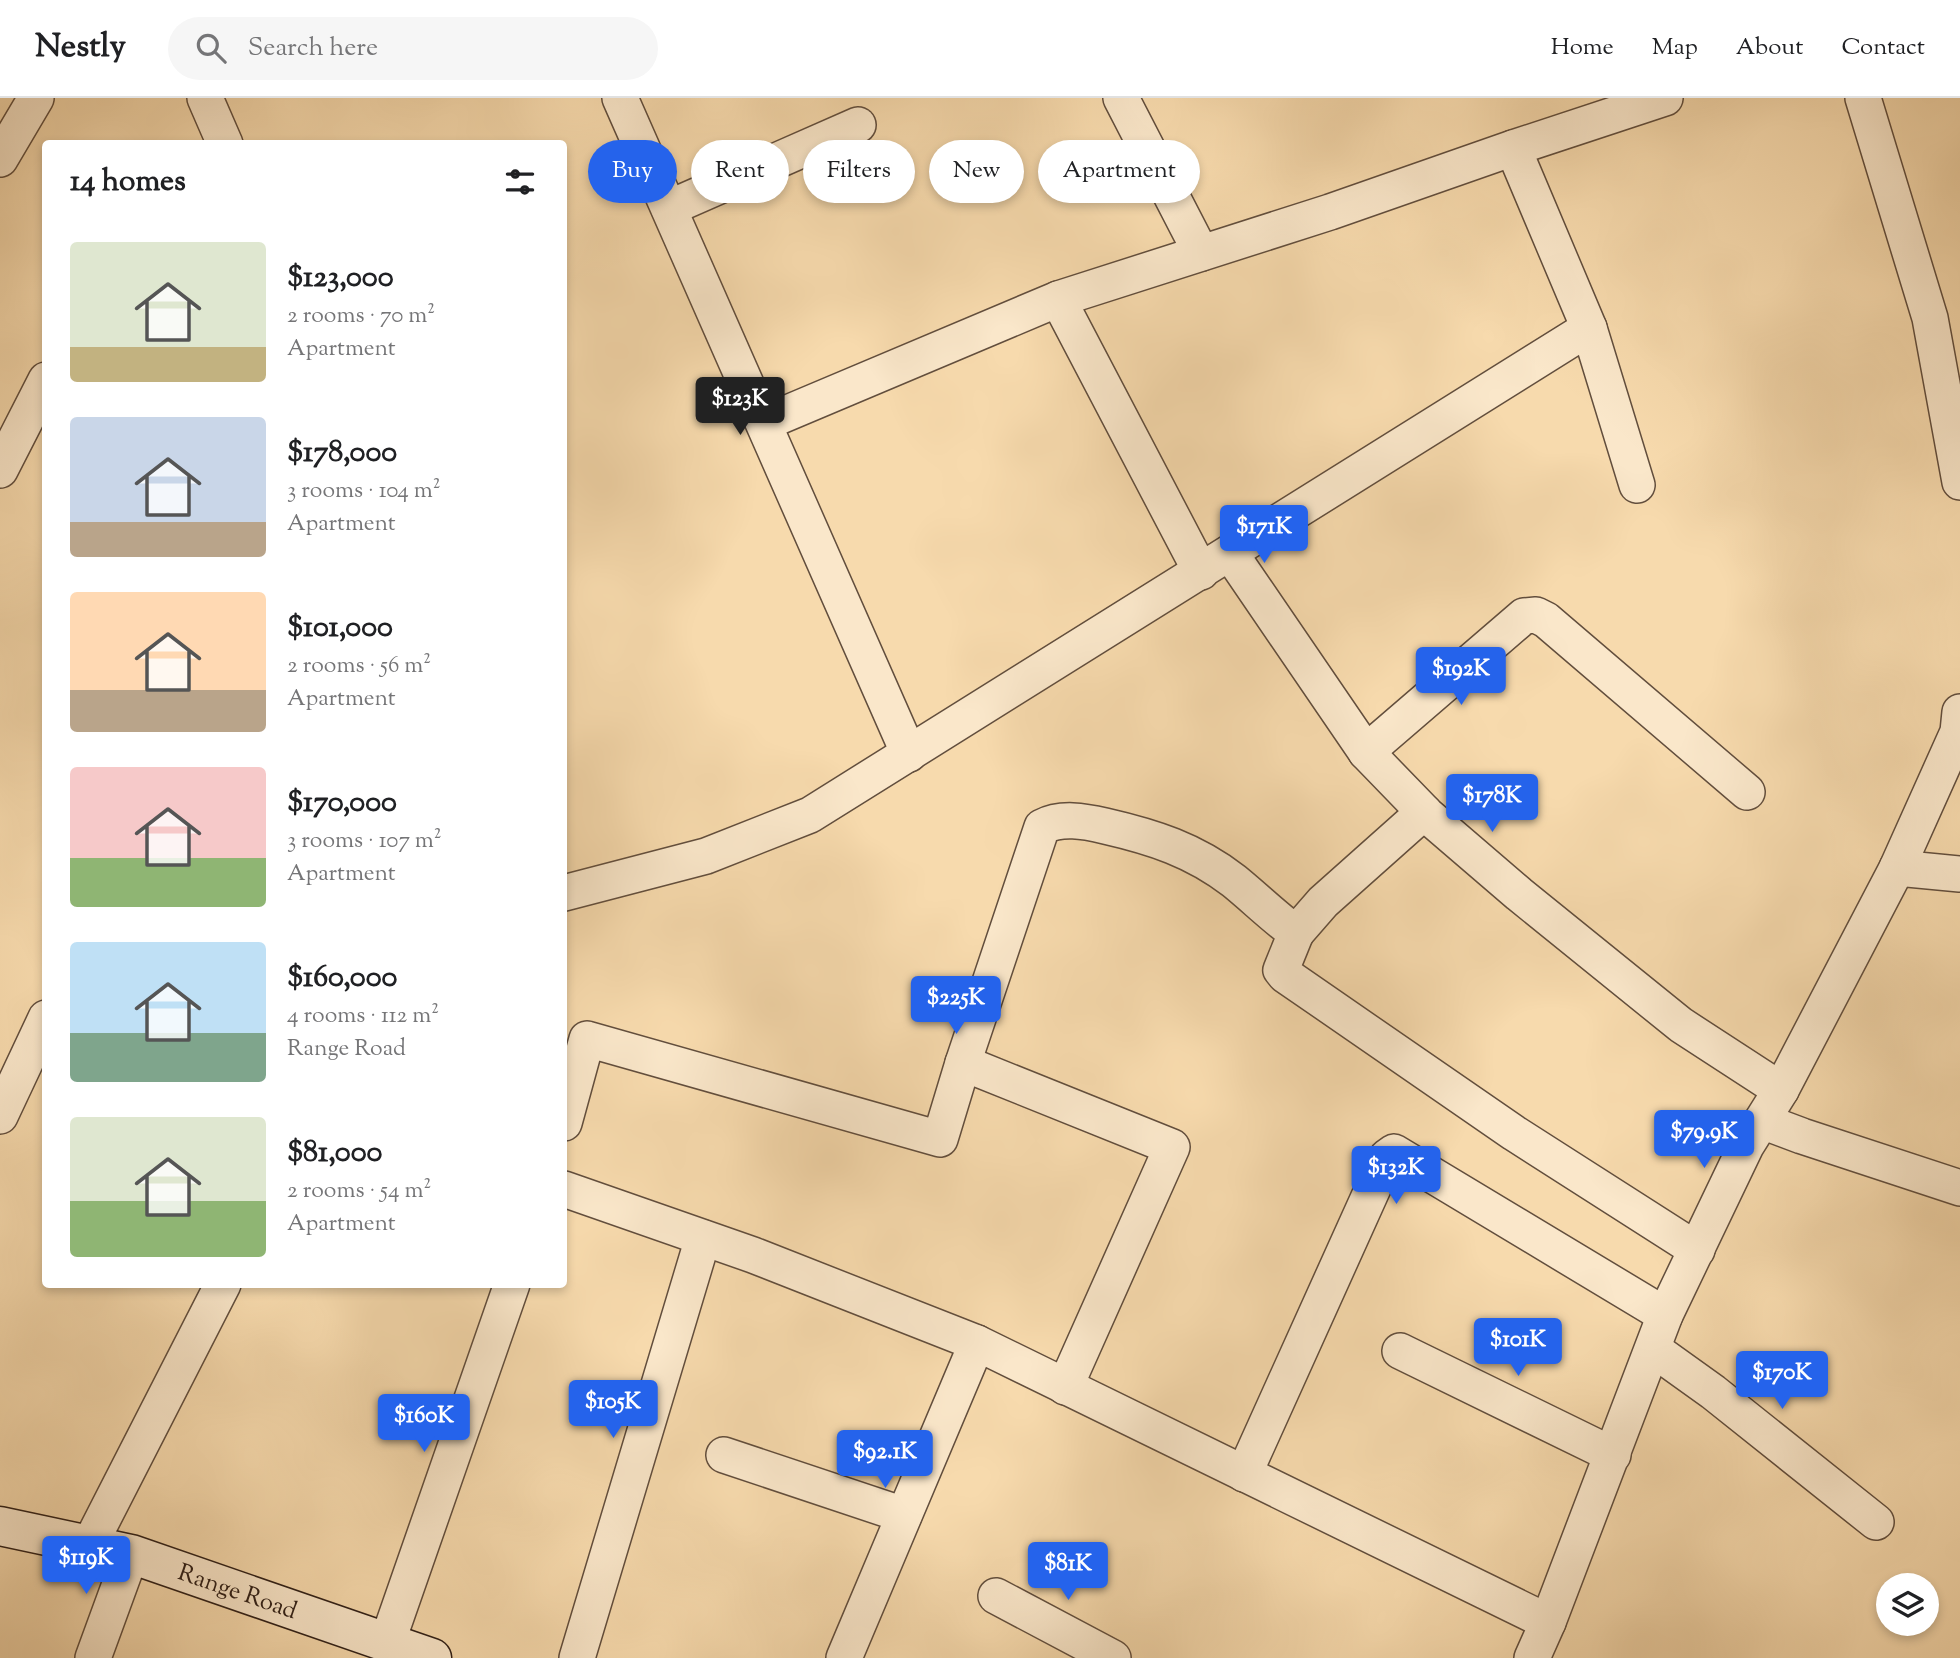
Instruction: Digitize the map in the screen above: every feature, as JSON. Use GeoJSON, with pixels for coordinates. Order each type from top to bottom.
{"type":"FeatureCollection","features":[{"type":"Feature","properties":{"kind":"main road","name":"Range Road"},"geometry":{"type":"LineString","coordinates":[[0,1527],[131,1554],[432,1658]]}},
{"type":"Feature","properties":{"kind":"street"},"geometry":{"type":"LineString","coordinates":[[0,159],[36,98]]}},
{"type":"Feature","properties":{"kind":"street"},"geometry":{"type":"LineString","coordinates":[[205,98],[223,140]]}},
{"type":"Feature","properties":{"kind":"street"},"geometry":{"type":"LineString","coordinates":[[620,98],[909,754]]}},
{"type":"Feature","properties":{"kind":"street"},"geometry":{"type":"LineString","coordinates":[[1121,98],[1202,253]]}},
{"type":"Feature","properties":{"kind":"street"},"geometry":{"type":"LineString","coordinates":[[764,423],[1058,299],[1330,212],[1665,98]]}},
{"type":"Feature","properties":{"kind":"street"},"geometry":{"type":"LineString","coordinates":[[1863,98],[1930,318],[1960,482]]}},
{"type":"Feature","properties":{"kind":"street"},"geometry":{"type":"LineString","coordinates":[[669,208],[858,125]]}},
{"type":"Feature","properties":{"kind":"street"},"geometry":{"type":"LineString","coordinates":[[1513,148],[1589,328],[1637,485]]}},
{"type":"Feature","properties":{"kind":"street"},"geometry":{"type":"LineString","coordinates":[[1058,299],[1201,572]]}},
{"type":"Feature","properties":{"kind":"street"},"geometry":{"type":"LineString","coordinates":[[567,892],[706,856],[810,815],[1589,328]]}},
{"type":"Feature","properties":{"kind":"street"},"geometry":{"type":"LineString","coordinates":[[0,470],[42,388]]}},
{"type":"Feature","properties":{"kind":"street"},"geometry":{"type":"LineString","coordinates":[[1230,553],[1366,752],[1424,812],[1519,894],[1681,1025],[1781,1090]]}},
{"type":"Feature","properties":{"kind":"street"},"geometry":{"type":"LineString","coordinates":[[1366,752],[1524,616],[1536,615],[1546,620],[1747,792]]}},
{"type":"Feature","properties":{"kind":"street"},"geometry":{"type":"LineString","coordinates":[[1532,1658],[1613,1455],[1665,1315],[1746,1146],[1781,1090],[1897,868],[1959,725]]}},
{"type":"Feature","properties":{"kind":"street"},"geometry":{"type":"LineString","coordinates":[[1424,812],[1323,902],[1296,933],[1281,970],[1514,1133],[1697,1250]]}},
{"type":"Feature","properties":{"kind":"street"},"geometry":{"type":"LineString","coordinates":[[567,1112],[587,1039],[940,1139],[1042,827],[1052,821],[1083,821],[1136,833],[1185,849],[1233,880],[1296,933]]}},
{"type":"Feature","properties":{"kind":"street"},"geometry":{"type":"LineString","coordinates":[[1897,868],[1960,874]]}},
{"type":"Feature","properties":{"kind":"street"},"geometry":{"type":"LineString","coordinates":[[0,1116],[42,1027]]}},
{"type":"Feature","properties":{"kind":"street"},"geometry":{"type":"LineString","coordinates":[[963,1063],[1172,1147],[1065,1387]]}},
{"type":"Feature","properties":{"kind":"street"},"geometry":{"type":"LineString","coordinates":[[1762,1121],[1960,1188]]}},
{"type":"Feature","properties":{"kind":"street"},"geometry":{"type":"LineString","coordinates":[[1244,1474],[1387,1157],[1394,1152],[1665,1315]]}},
{"type":"Feature","properties":{"kind":"street"},"geometry":{"type":"LineString","coordinates":[[567,1190],[753,1255],[977,1343],[1548,1622]]}},
{"type":"Feature","properties":{"kind":"street"},"geometry":{"type":"LineString","coordinates":[[577,1658],[703,1238]]}},
{"type":"Feature","properties":{"kind":"street"},"geometry":{"type":"LineString","coordinates":[[89,1546],[221,1288]]}},
{"type":"Feature","properties":{"kind":"street"},"geometry":{"type":"LineString","coordinates":[[387,1643],[511,1288]]}},
{"type":"Feature","properties":{"kind":"street"},"geometry":{"type":"LineString","coordinates":[[844,1658],[977,1343]]}},
{"type":"Feature","properties":{"kind":"street"},"geometry":{"type":"LineString","coordinates":[[1653,1349],[1713,1392],[1875,1522]]}},
{"type":"Feature","properties":{"kind":"street"},"geometry":{"type":"LineString","coordinates":[[1400,1351],[1613,1455]]}},
{"type":"Feature","properties":{"kind":"street"},"geometry":{"type":"LineString","coordinates":[[724,1455],[904,1515]]}},
{"type":"Feature","properties":{"kind":"street"},"geometry":{"type":"LineString","coordinates":[[93,1658],[131,1554]]}},
{"type":"Feature","properties":{"kind":"street"},"geometry":{"type":"LineString","coordinates":[[996,1595],[1113,1658]]}}]}
